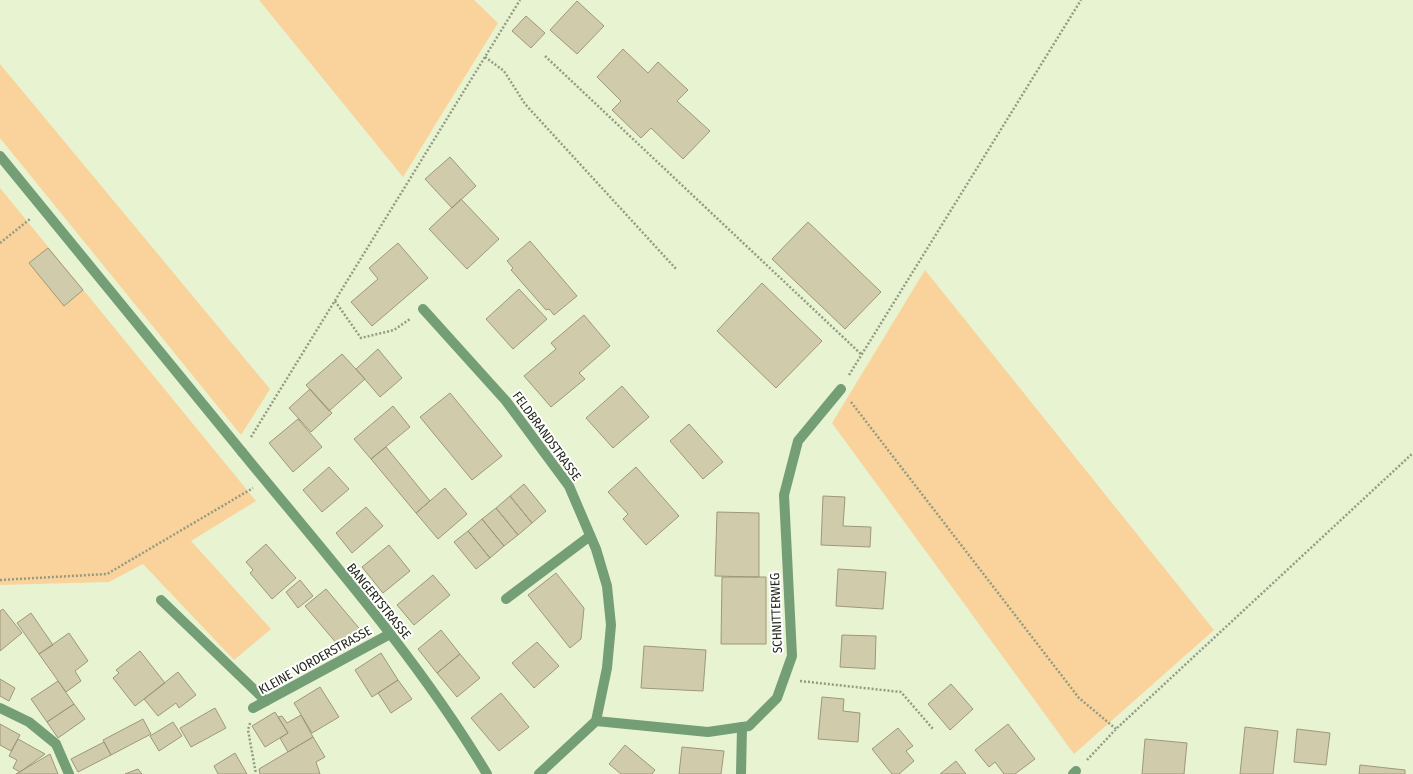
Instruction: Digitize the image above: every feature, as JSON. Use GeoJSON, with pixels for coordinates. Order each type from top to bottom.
{"type":"FeatureCollection","features":[{"type":"Feature","properties":{"kind":"street","name":"BANGERTSTRASSE"},"geometry":{"type":"LineString","coordinates":[[0,156],[390,634],[467,740],[487,774]]}},
{"type":"Feature","properties":{"kind":"street","name":"FELDBRANDSTRASSE"},"geometry":{"type":"LineString","coordinates":[[423,309],[506,402],[569,486],[590,536],[607,586],[611,625],[607,668],[596,721]]}},
{"type":"Feature","properties":{"kind":"street","name":"SCHNITTERWEG"},"geometry":{"type":"LineString","coordinates":[[596,721],[708,732],[749,726],[777,698],[792,656],[784,495],[798,441],[840,389]]}},
{"type":"Feature","properties":{"kind":"street"},"geometry":{"type":"LineString","coordinates":[[506,599],[590,536]]}},
{"type":"Feature","properties":{"kind":"street"},"geometry":{"type":"LineString","coordinates":[[161,600],[266,702]]}},
{"type":"Feature","properties":{"kind":"street","name":"KLEINE VORDERSTRASSE"},"geometry":{"type":"LineString","coordinates":[[253,708],[390,634]]}},
{"type":"Feature","properties":{"kind":"street"},"geometry":{"type":"LineString","coordinates":[[0,708],[29,722],[56,744],[69,774]]}},
{"type":"Feature","properties":{"kind":"street"},"geometry":{"type":"LineString","coordinates":[[539,774],[596,721]]}},
{"type":"Feature","properties":{"kind":"street"},"geometry":{"type":"LineString","coordinates":[[741,774],[742,727]]}},
{"type":"Feature","properties":{"kind":"path"},"geometry":{"type":"LineString","coordinates":[[242,452],[520,0]]}},
{"type":"Feature","properties":{"kind":"path"},"geometry":{"type":"LineString","coordinates":[[1081,0],[840,389],[1078,698],[1116,729]]}},
{"type":"Feature","properties":{"kind":"path"},"geometry":{"type":"LineString","coordinates":[[485,56],[504,71],[525,104],[677,270]]}},
{"type":"Feature","properties":{"kind":"path"},"geometry":{"type":"LineString","coordinates":[[545,56],[862,355]]}},
{"type":"Feature","properties":{"kind":"path"},"geometry":{"type":"LineString","coordinates":[[0,243],[43,209]]}},
{"type":"Feature","properties":{"kind":"path"},"geometry":{"type":"LineString","coordinates":[[335,301],[361,338],[394,330]]}},
{"type":"Feature","properties":{"kind":"path"},"geometry":{"type":"LineString","coordinates":[[1075,772],[1116,729],[1413,453]]}},
{"type":"Feature","properties":{"kind":"path"},"geometry":{"type":"LineString","coordinates":[[0,580],[107,574],[265,481]]}},
{"type":"Feature","properties":{"kind":"path"},"geometry":{"type":"LineString","coordinates":[[784,679],[901,692],[933,730]]}},
{"type":"Feature","properties":{"kind":"path"},"geometry":{"type":"LineString","coordinates":[[253,708],[248,730],[256,774]]}},
{"type":"Feature","properties":{"kind":"shaded area"},"geometry":{"type":"Polygon","coordinates":[[[259,0],[474,0],[498,23],[403,177],[259,0]]]}},
{"type":"Feature","properties":{"kind":"shaded area"},"geometry":{"type":"Polygon","coordinates":[[[0,64],[270,389],[241,435],[0,138],[0,64]]]}},
{"type":"Feature","properties":{"kind":"shaded area"},"geometry":{"type":"Polygon","coordinates":[[[0,188],[256,501],[191,541],[271,629],[234,660],[143,564],[109,582],[0,585],[0,188]]]}},
{"type":"Feature","properties":{"kind":"shaded area"},"geometry":{"type":"Polygon","coordinates":[[[925,270],[1214,630],[1074,754],[832,423],[925,270]]]}},
{"type":"Feature","properties":{"kind":"building"},"geometry":{"type":"Polygon","coordinates":[[[577,1],[604,26],[577,54],[550,30],[577,1]]]}},
{"type":"Feature","properties":{"kind":"building"},"geometry":{"type":"Polygon","coordinates":[[[526,16],[545,33],[531,48],[512,31],[526,16]]]}},
{"type":"Feature","properties":{"kind":"building"},"geometry":{"type":"Polygon","coordinates":[[[623,49],[648,73],[658,62],[688,90],[677,101],[710,131],[683,159],[651,128],[641,138],[612,110],[621,101],[597,77],[623,49]]]}},
{"type":"Feature","properties":{"kind":"building"},"geometry":{"type":"Polygon","coordinates":[[[450,157],[476,186],[452,208],[425,179],[450,157]]]}},
{"type":"Feature","properties":{"kind":"building"},"geometry":{"type":"Polygon","coordinates":[[[461,199],[499,239],[467,269],[429,229],[461,199]]]}},
{"type":"Feature","properties":{"kind":"building"},"geometry":{"type":"Polygon","coordinates":[[[808,222],[881,292],[845,329],[772,259],[808,222]]]}},
{"type":"Feature","properties":{"kind":"building"},"geometry":{"type":"Polygon","coordinates":[[[530,241],[577,296],[554,315],[549,309],[546,310],[511,270],[513,268],[507,261],[530,241]]]}},
{"type":"Feature","properties":{"kind":"building"},"geometry":{"type":"Polygon","coordinates":[[[398,243],[428,278],[372,326],[351,302],[378,279],[369,268],[398,243]]]}},
{"type":"Feature","properties":{"kind":"building"},"geometry":{"type":"Polygon","coordinates":[[[48,248],[83,290],[64,306],[29,263],[48,248]]]}},
{"type":"Feature","properties":{"kind":"building"},"geometry":{"type":"Polygon","coordinates":[[[762,283],[822,341],[776,388],[717,331],[762,283]]]}},
{"type":"Feature","properties":{"kind":"building"},"geometry":{"type":"Polygon","coordinates":[[[519,289],[547,319],[513,349],[486,319],[519,289]]]}},
{"type":"Feature","properties":{"kind":"building"},"geometry":{"type":"Polygon","coordinates":[[[584,315],[610,346],[579,373],[585,379],[551,407],[524,376],[556,349],[551,343],[584,315]]]}},
{"type":"Feature","properties":{"kind":"building"},"geometry":{"type":"Polygon","coordinates":[[[378,349],[402,378],[380,397],[356,369],[378,349]]]}},
{"type":"Feature","properties":{"kind":"building"},"geometry":{"type":"Polygon","coordinates":[[[342,354],[365,379],[329,411],[306,385],[342,354]]]}},
{"type":"Feature","properties":{"kind":"building"},"geometry":{"type":"Polygon","coordinates":[[[622,386],[649,417],[613,448],[586,418],[622,386]]]}},
{"type":"Feature","properties":{"kind":"building"},"geometry":{"type":"Polygon","coordinates":[[[310,389],[332,413],[311,432],[289,408],[310,389]]]}},
{"type":"Feature","properties":{"kind":"building"},"geometry":{"type":"Polygon","coordinates":[[[450,393],[502,456],[472,480],[420,417],[450,393]]]}},
{"type":"Feature","properties":{"kind":"building"},"geometry":{"type":"Polygon","coordinates":[[[393,406],[410,427],[371,459],[354,439],[393,406]]]}},
{"type":"Feature","properties":{"kind":"building"},"geometry":{"type":"Polygon","coordinates":[[[298,419],[322,447],[293,472],[269,443],[298,419]]]}},
{"type":"Feature","properties":{"kind":"building"},"geometry":{"type":"Polygon","coordinates":[[[689,424],[723,462],[703,479],[670,441],[689,424]]]}},
{"type":"Feature","properties":{"kind":"building"},"geometry":{"type":"Polygon","coordinates":[[[386,447],[430,501],[416,513],[371,459],[386,447]]]}},
{"type":"Feature","properties":{"kind":"building"},"geometry":{"type":"Polygon","coordinates":[[[329,467],[349,489],[322,512],[303,490],[329,467]]]}},
{"type":"Feature","properties":{"kind":"building"},"geometry":{"type":"Polygon","coordinates":[[[636,467],[679,516],[646,545],[623,519],[628,514],[608,492],[636,467]]]}},
{"type":"Feature","properties":{"kind":"building"},"geometry":{"type":"Polygon","coordinates":[[[524,484],[546,511],[532,523],[510,496],[524,484]]]}},
{"type":"Feature","properties":{"kind":"building"},"geometry":{"type":"Polygon","coordinates":[[[445,488],[467,514],[438,539],[416,513],[445,488]]]}},
{"type":"Feature","properties":{"kind":"building"},"geometry":{"type":"Polygon","coordinates":[[[510,496],[532,523],[518,535],[496,508],[510,496]]]}},
{"type":"Feature","properties":{"kind":"building"},"geometry":{"type":"Polygon","coordinates":[[[823,496],[845,497],[843,526],[871,527],[870,547],[821,545],[823,496]]]}},
{"type":"Feature","properties":{"kind":"building"},"geometry":{"type":"Polygon","coordinates":[[[366,507],[383,526],[352,553],[336,533],[366,507]]]}},
{"type":"Feature","properties":{"kind":"building"},"geometry":{"type":"Polygon","coordinates":[[[496,508],[518,535],[504,546],[482,519],[496,508]]]}},
{"type":"Feature","properties":{"kind":"building"},"geometry":{"type":"Polygon","coordinates":[[[717,512],[759,513],[759,577],[715,576],[717,512]]]}},
{"type":"Feature","properties":{"kind":"building"},"geometry":{"type":"Polygon","coordinates":[[[482,519],[504,546],[490,558],[468,531],[482,519]]]}},
{"type":"Feature","properties":{"kind":"building"},"geometry":{"type":"Polygon","coordinates":[[[468,531],[490,558],[476,569],[454,542],[468,531]]]}},
{"type":"Feature","properties":{"kind":"building"},"geometry":{"type":"Polygon","coordinates":[[[266,544],[296,578],[272,599],[250,573],[253,570],[246,562],[266,544]]]}},
{"type":"Feature","properties":{"kind":"building"},"geometry":{"type":"Polygon","coordinates":[[[389,545],[410,571],[383,593],[362,567],[389,545]]]}},
{"type":"Feature","properties":{"kind":"building"},"geometry":{"type":"Polygon","coordinates":[[[838,569],[886,572],[883,609],[836,606],[838,569]]]}},
{"type":"Feature","properties":{"kind":"building"},"geometry":{"type":"Polygon","coordinates":[[[556,573],[584,608],[581,639],[570,648],[528,595],[556,573]]]}},
{"type":"Feature","properties":{"kind":"building"},"geometry":{"type":"Polygon","coordinates":[[[433,575],[450,595],[414,625],[397,605],[433,575]]]}},
{"type":"Feature","properties":{"kind":"building"},"geometry":{"type":"Polygon","coordinates":[[[722,577],[766,577],[766,644],[721,644],[722,577]]]}},
{"type":"Feature","properties":{"kind":"building"},"geometry":{"type":"Polygon","coordinates":[[[300,580],[313,596],[298,608],[286,592],[300,580]]]}},
{"type":"Feature","properties":{"kind":"building"},"geometry":{"type":"Polygon","coordinates":[[[326,589],[364,634],[343,651],[305,606],[326,589]]]}},
{"type":"Feature","properties":{"kind":"building"},"geometry":{"type":"Polygon","coordinates":[[[3,609],[22,633],[0,651],[0,611],[3,609]]]}},
{"type":"Feature","properties":{"kind":"building"},"geometry":{"type":"Polygon","coordinates":[[[31,613],[53,645],[39,654],[17,623],[31,613]]]}},
{"type":"Feature","properties":{"kind":"building"},"geometry":{"type":"Polygon","coordinates":[[[441,630],[460,654],[437,673],[418,649],[441,630]]]}},
{"type":"Feature","properties":{"kind":"building"},"geometry":{"type":"Polygon","coordinates":[[[69,633],[88,661],[75,671],[81,681],[66,692],[39,654],[69,633]]]}},
{"type":"Feature","properties":{"kind":"building"},"geometry":{"type":"Polygon","coordinates":[[[842,635],[876,636],[875,669],[840,667],[842,635]]]}},
{"type":"Feature","properties":{"kind":"building"},"geometry":{"type":"Polygon","coordinates":[[[537,642],[559,666],[534,688],[512,663],[537,642]]]}},
{"type":"Feature","properties":{"kind":"building"},"geometry":{"type":"Polygon","coordinates":[[[644,646],[706,650],[703,691],[641,688],[644,646]]]}},
{"type":"Feature","properties":{"kind":"building"},"geometry":{"type":"Polygon","coordinates":[[[140,651],[165,683],[135,706],[113,678],[119,673],[116,670],[140,651]]]}},
{"type":"Feature","properties":{"kind":"building"},"geometry":{"type":"Polygon","coordinates":[[[381,653],[398,680],[372,697],[355,670],[381,653]]]}},
{"type":"Feature","properties":{"kind":"building"},"geometry":{"type":"Polygon","coordinates":[[[460,654],[480,678],[457,697],[437,673],[460,654]]]}},
{"type":"Feature","properties":{"kind":"building"},"geometry":{"type":"Polygon","coordinates":[[[178,672],[196,695],[179,708],[176,703],[158,716],[144,699],[178,672]]]}},
{"type":"Feature","properties":{"kind":"building"},"geometry":{"type":"Polygon","coordinates":[[[0,679],[15,688],[9,701],[0,696],[0,679]]]}},
{"type":"Feature","properties":{"kind":"building"},"geometry":{"type":"Polygon","coordinates":[[[398,680],[412,699],[391,713],[378,693],[398,680]]]}},
{"type":"Feature","properties":{"kind":"building"},"geometry":{"type":"Polygon","coordinates":[[[58,681],[74,704],[47,722],[31,699],[58,681]]]}},
{"type":"Feature","properties":{"kind":"building"},"geometry":{"type":"Polygon","coordinates":[[[951,684],[973,709],[950,730],[928,704],[951,684]]]}},
{"type":"Feature","properties":{"kind":"building"},"geometry":{"type":"Polygon","coordinates":[[[320,687],[339,717],[312,733],[294,703],[320,687]]]}},
{"type":"Feature","properties":{"kind":"building"},"geometry":{"type":"Polygon","coordinates":[[[501,693],[529,727],[499,751],[471,718],[501,693]]]}},
{"type":"Feature","properties":{"kind":"building"},"geometry":{"type":"Polygon","coordinates":[[[822,697],[844,699],[843,711],[860,713],[858,742],[818,739],[822,697]]]}},
{"type":"Feature","properties":{"kind":"building"},"geometry":{"type":"Polygon","coordinates":[[[74,704],[85,719],[58,738],[47,722],[74,704]]]}},
{"type":"Feature","properties":{"kind":"building"},"geometry":{"type":"Polygon","coordinates":[[[215,708],[226,728],[191,747],[180,728],[215,708]]]}},
{"type":"Feature","properties":{"kind":"building"},"geometry":{"type":"Polygon","coordinates":[[[275,712],[288,733],[265,747],[252,726],[275,712]]]}},
{"type":"Feature","properties":{"kind":"building"},"geometry":{"type":"Polygon","coordinates":[[[301,715],[313,737],[288,752],[280,738],[288,733],[278,717],[282,716],[287,723],[301,715]]]}},
{"type":"Feature","properties":{"kind":"building"},"geometry":{"type":"Polygon","coordinates":[[[143,719],[151,734],[111,755],[103,740],[143,719]]]}},
{"type":"Feature","properties":{"kind":"building"},"geometry":{"type":"Polygon","coordinates":[[[173,722],[182,736],[159,751],[150,736],[173,722]]]}},
{"type":"Feature","properties":{"kind":"building"},"geometry":{"type":"Polygon","coordinates":[[[0,724],[20,735],[11,751],[0,745],[0,724]]]}},
{"type":"Feature","properties":{"kind":"building"},"geometry":{"type":"Polygon","coordinates":[[[1008,724],[1035,759],[1015,774],[1004,774],[995,762],[989,767],[975,750],[1008,724]]]}},
{"type":"Feature","properties":{"kind":"building"},"geometry":{"type":"Polygon","coordinates":[[[1245,727],[1278,731],[1273,774],[1240,774],[1245,727]]]}},
{"type":"Feature","properties":{"kind":"building"},"geometry":{"type":"Polygon","coordinates":[[[898,728],[913,746],[906,751],[914,761],[899,774],[892,774],[872,749],[898,728]]]}},
{"type":"Feature","properties":{"kind":"building"},"geometry":{"type":"Polygon","coordinates":[[[1297,729],[1330,733],[1326,765],[1294,762],[1297,729]]]}},
{"type":"Feature","properties":{"kind":"building"},"geometry":{"type":"Polygon","coordinates":[[[313,737],[325,757],[316,762],[320,774],[260,774],[259,769],[313,737]]]}},
{"type":"Feature","properties":{"kind":"building"},"geometry":{"type":"Polygon","coordinates":[[[18,739],[45,754],[20,772],[13,768],[17,760],[9,756],[18,739]]]}},
{"type":"Feature","properties":{"kind":"building"},"geometry":{"type":"Polygon","coordinates":[[[1145,739],[1187,743],[1184,774],[1142,774],[1145,739]]]}},
{"type":"Feature","properties":{"kind":"building"},"geometry":{"type":"Polygon","coordinates":[[[104,742],[111,755],[78,772],[71,759],[104,742]]]}},
{"type":"Feature","properties":{"kind":"building"},"geometry":{"type":"Polygon","coordinates":[[[625,745],[655,770],[652,774],[621,774],[609,764],[625,745]]]}},
{"type":"Feature","properties":{"kind":"building"},"geometry":{"type":"Polygon","coordinates":[[[682,747],[724,751],[721,774],[679,774],[682,747]]]}},
{"type":"Feature","properties":{"kind":"building"},"geometry":{"type":"Polygon","coordinates":[[[235,753],[247,774],[218,774],[214,766],[235,753]]]}},
{"type":"Feature","properties":{"kind":"building"},"geometry":{"type":"Polygon","coordinates":[[[50,754],[58,774],[16,774],[50,754]]]}},
{"type":"Feature","properties":{"kind":"building"},"geometry":{"type":"Polygon","coordinates":[[[956,761],[966,774],[940,774],[956,761]]]}},
{"type":"Feature","properties":{"kind":"building"},"geometry":{"type":"Polygon","coordinates":[[[1360,765],[1405,770],[1405,774],[1359,774],[1360,765]]]}},
{"type":"Feature","properties":{"kind":"building"},"geometry":{"type":"Polygon","coordinates":[[[138,769],[142,774],[125,774],[138,769]]]}}]}
